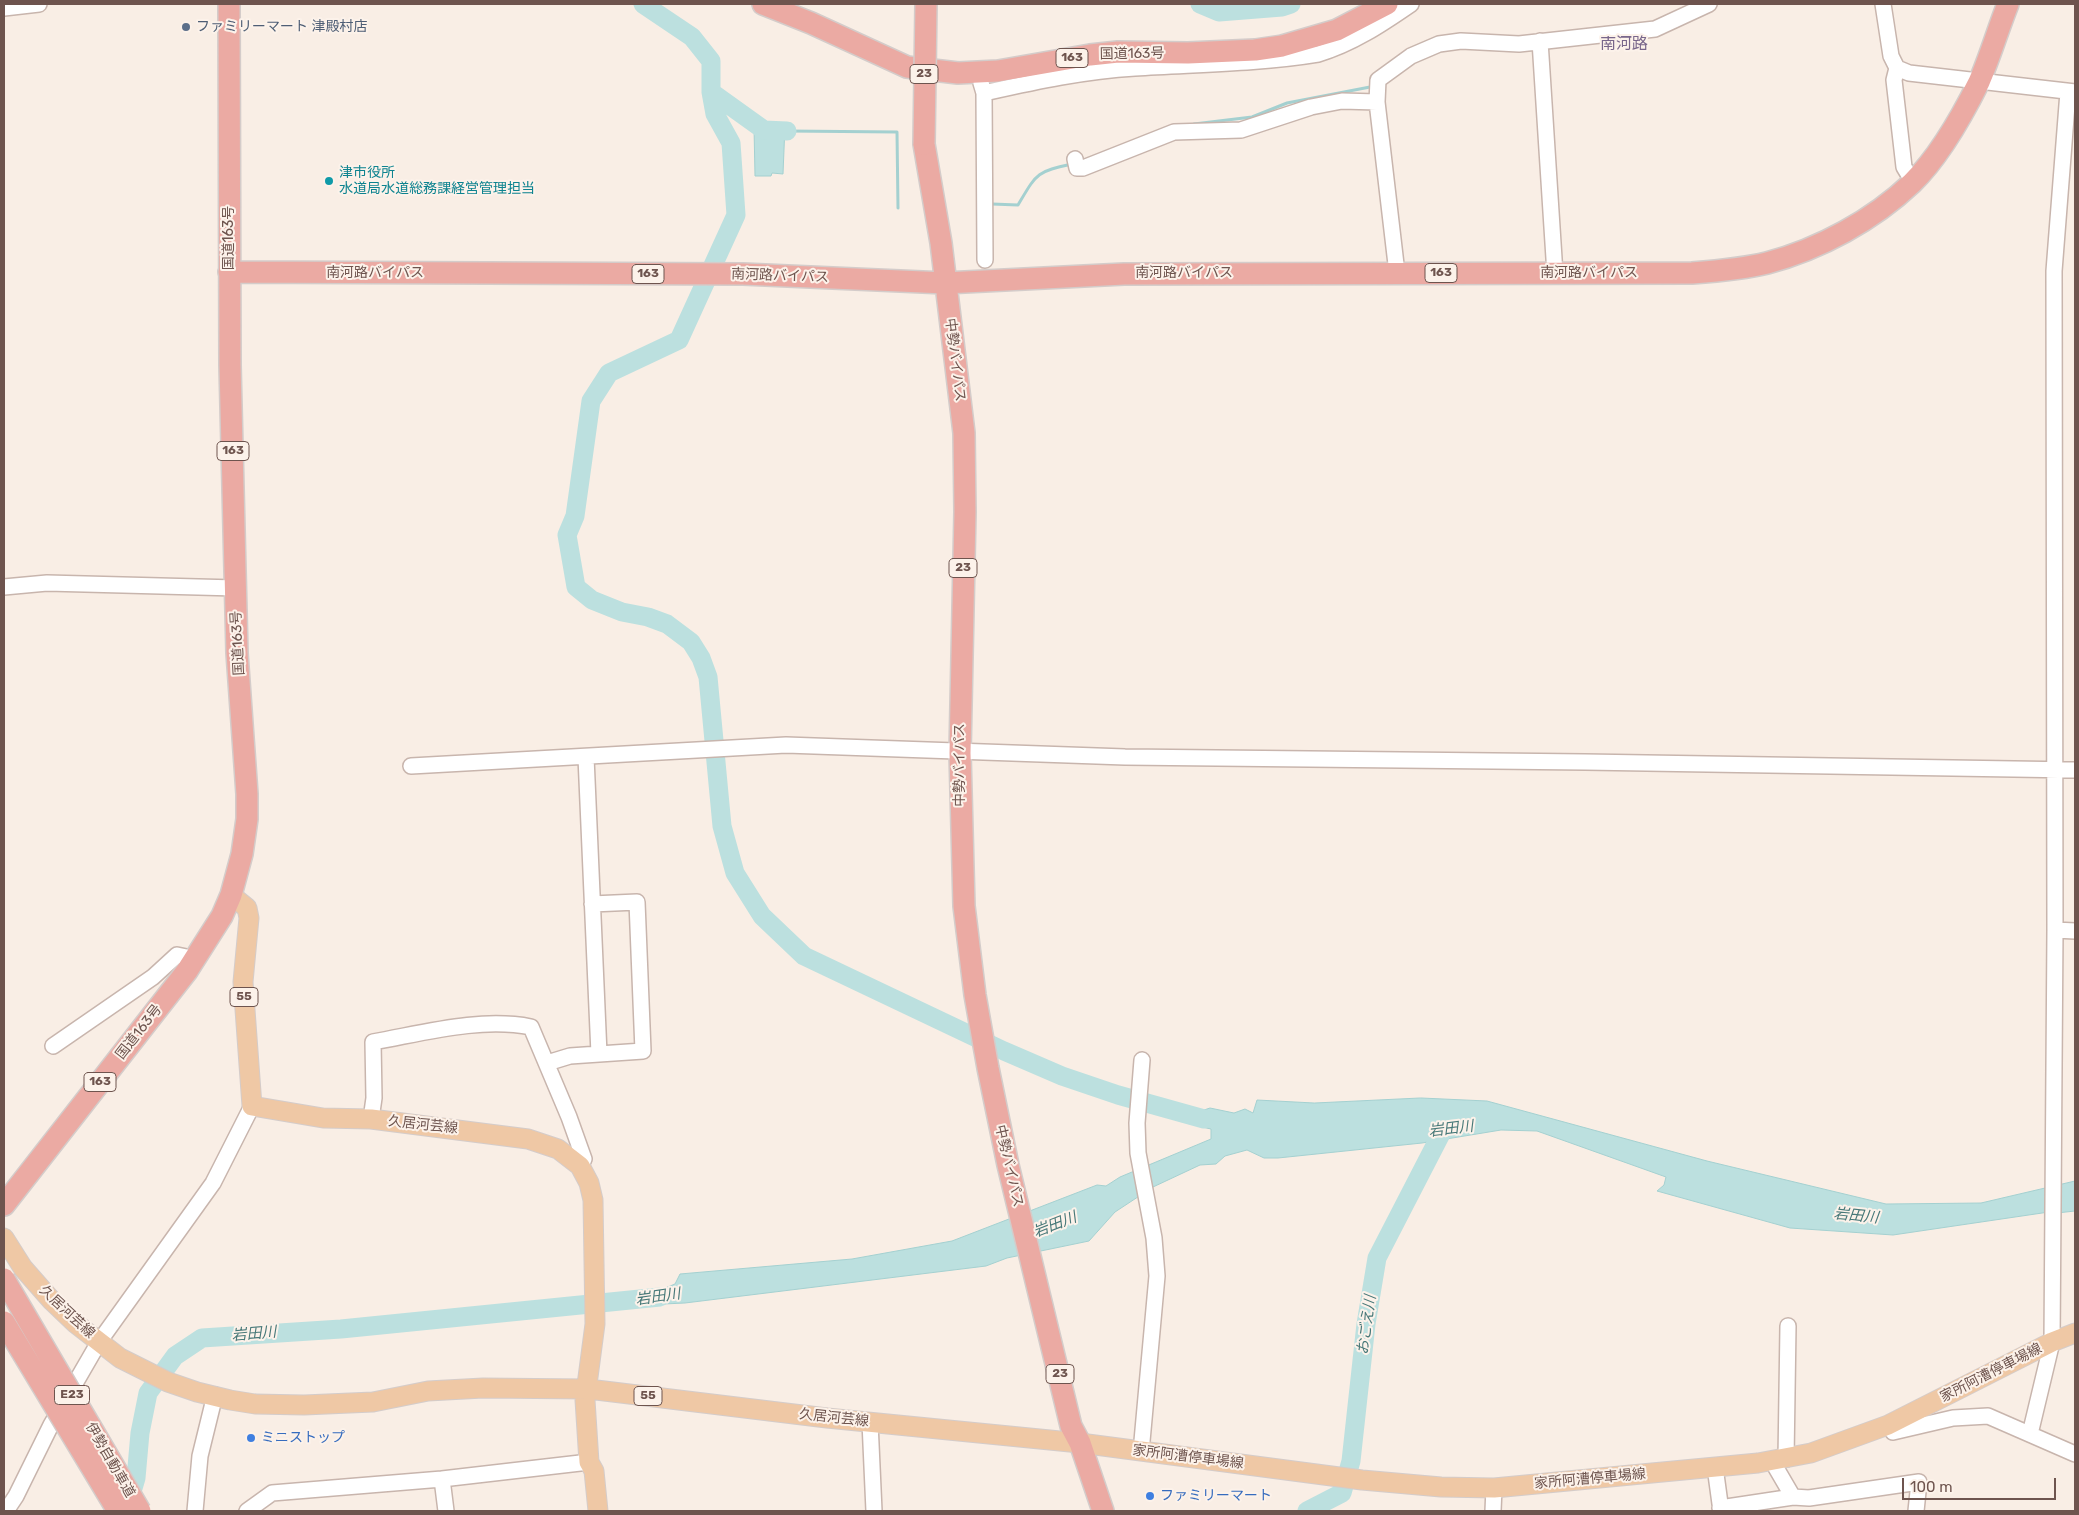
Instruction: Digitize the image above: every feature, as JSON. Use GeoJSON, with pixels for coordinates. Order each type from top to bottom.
{"type":"FeatureCollection","features":[{"type":"Feature","properties":{"kind":"highway","name":"国道163号"},"geometry":{"type":"LineString","coordinates":[[4,1204],[196,959],[231,895],[245,835],[247,802],[236,588],[229,272],[229,4]]}},
{"type":"Feature","properties":{"kind":"highway","name":"国道163号"},"geometry":{"type":"LineString","coordinates":[[763,4],[811,23],[907,66],[939,72],[1019,69],[1068,58],[1118,52],[1188,53],[1254,50],[1282,46],[1337,30],[1387,4]]}},
{"type":"Feature","properties":{"kind":"highway","name":"中勢バイパス"},"geometry":{"type":"LineString","coordinates":[[926,4],[924,144],[937,212],[964,433],[965,512],[960,753],[964,906],[975,995],[1008,1165],[1071,1426],[1080,1443],[1103,1511]]}},
{"type":"Feature","properties":{"kind":"highway","name":"南河路バイパス"},"geometry":{"type":"LineString","coordinates":[[229,272],[743,274],[945,283],[1124,274],[1692,273],[1768,262],[1829,240],[1880,208],[1913,182],[1946,138],[1979,82],[2008,4]]}},
{"type":"Feature","properties":{"kind":"highway","name":"伊勢自動車道"},"geometry":{"type":"LineString","coordinates":[[4,1279],[140,1511]]}},
{"type":"Feature","properties":{"kind":"highway","name":"伊勢自動車道"},"geometry":{"type":"LineString","coordinates":[[4,1322],[118,1511]]}},
{"type":"Feature","properties":{"kind":"main road","name":"55"},"geometry":{"type":"LineString","coordinates":[[231,895],[246,908],[249,918],[243,982],[252,1106]]}},
{"type":"Feature","properties":{"kind":"main road","name":"久居河芸線"},"geometry":{"type":"LineString","coordinates":[[252,1106],[323,1118],[371,1119],[528,1139],[558,1149],[580,1166],[589,1183],[593,1200],[595,1324],[588,1389],[585,1400],[589,1462],[594,1471],[598,1511]]}},
{"type":"Feature","properties":{"kind":"main road","name":"久居河芸線"},"geometry":{"type":"LineString","coordinates":[[4,1238],[23,1268],[40,1288],[75,1323],[120,1358],[146,1372],[206,1394],[255,1404],[304,1405],[373,1402],[428,1391],[474,1388],[588,1389],[870,1422],[1080,1443]]}},
{"type":"Feature","properties":{"kind":"main road","name":"家所阿漕停車場線"},"geometry":{"type":"LineString","coordinates":[[1080,1443],[1362,1480],[1441,1487],[1494,1488],[1779,1460],[1836,1446],[1888,1425],[2052,1342],[2075,1333]]}},
{"type":"Feature","properties":{"kind":"street"},"geometry":{"type":"LineString","coordinates":[[4,8],[39,4]]}},
{"type":"Feature","properties":{"kind":"street"},"geometry":{"type":"LineString","coordinates":[[984,93],[1071,74],[1134,68],[1210,66],[1318,54],[1334,50],[1411,4]]}},
{"type":"Feature","properties":{"kind":"street"},"geometry":{"type":"LineString","coordinates":[[1396,273],[1378,102],[1378,80],[1411,56],[1430,47],[1461,41],[1519,44],[1655,29],[1709,4]]}},
{"type":"Feature","properties":{"kind":"street"},"geometry":{"type":"LineString","coordinates":[[1883,4],[1894,62],[1894,80],[1904,167],[1913,182]]}},
{"type":"Feature","properties":{"kind":"street"},"geometry":{"type":"LineString","coordinates":[[1540,41],[1555,274]]}},
{"type":"Feature","properties":{"kind":"street"},"geometry":{"type":"LineString","coordinates":[[1894,62],[1908,73],[2072,92],[2054,271],[2055,930],[2052,1342],[2030,1434]]}},
{"type":"Feature","properties":{"kind":"street"},"geometry":{"type":"LineString","coordinates":[[979,72],[984,93],[985,260]]}},
{"type":"Feature","properties":{"kind":"street"},"geometry":{"type":"LineString","coordinates":[[1076,164],[1118,156],[1174,132],[1241,130],[1311,107],[1348,100],[1378,102]]}},
{"type":"Feature","properties":{"kind":"street"},"geometry":{"type":"LineString","coordinates":[[4,587],[47,583],[236,588]]}},
{"type":"Feature","properties":{"kind":"street"},"geometry":{"type":"LineString","coordinates":[[411,766],[786,745],[922,749],[960,753],[2075,770]]}},
{"type":"Feature","properties":{"kind":"street"},"geometry":{"type":"LineString","coordinates":[[586,757],[599,1054]]}},
{"type":"Feature","properties":{"kind":"street"},"geometry":{"type":"LineString","coordinates":[[547,1063],[570,1056],[643,1051],[637,902],[592,904]]}},
{"type":"Feature","properties":{"kind":"street"},"geometry":{"type":"LineString","coordinates":[[2055,930],[2075,931]]}},
{"type":"Feature","properties":{"kind":"street"},"geometry":{"type":"LineString","coordinates":[[53,1046],[153,977],[178,955],[196,959]]}},
{"type":"Feature","properties":{"kind":"street"},"geometry":{"type":"LineString","coordinates":[[371,1119],[374,1091],[373,1042],[428,1031],[514,1023],[531,1027],[584,1159],[580,1166]]}},
{"type":"Feature","properties":{"kind":"street"},"geometry":{"type":"LineString","coordinates":[[1141,1452],[1157,1276],[1154,1238],[1138,1158],[1137,1123],[1142,1060]]}},
{"type":"Feature","properties":{"kind":"street"},"geometry":{"type":"LineString","coordinates":[[6,1511],[51,1425],[104,1345],[136,1287],[165,1251],[209,1189],[223,1165],[248,1110],[252,1106]]}},
{"type":"Feature","properties":{"kind":"street"},"geometry":{"type":"LineString","coordinates":[[1788,1326],[1779,1460],[1793,1497]]}},
{"type":"Feature","properties":{"kind":"street"},"geometry":{"type":"LineString","coordinates":[[195,1511],[206,1394]]}},
{"type":"Feature","properties":{"kind":"street"},"geometry":{"type":"LineString","coordinates":[[1888,1425],[1892,1432],[1953,1418],[1988,1416],[2075,1454]]}},
{"type":"Feature","properties":{"kind":"street"},"geometry":{"type":"LineString","coordinates":[[870,1422],[874,1511]]}},
{"type":"Feature","properties":{"kind":"street"},"geometry":{"type":"LineString","coordinates":[[247,1511],[272,1493],[442,1479],[589,1462]]}},
{"type":"Feature","properties":{"kind":"street"},"geometry":{"type":"LineString","coordinates":[[1714,1467],[1720,1510],[1793,1497],[1810,1504],[1919,1482],[1916,1511]]}},
{"type":"Feature","properties":{"kind":"street"},"geometry":{"type":"LineString","coordinates":[[442,1479],[446,1511]]}},
{"type":"Feature","properties":{"kind":"street"},"geometry":{"type":"LineString","coordinates":[[1493,1511],[1494,1488]]}},
{"type":"Feature","properties":{"kind":"water"},"geometry":{"type":"Polygon","coordinates":[[[745,113],[770,124],[785,125],[783,174],[772,173],[771,176],[755,176],[754,127],[740,120],[745,113]]]}},
{"type":"Feature","properties":{"kind":"water"},"geometry":{"type":"Polygon","coordinates":[[[1421,1098],[1487,1101],[1707,1161],[1886,1204],[1981,1203],[2075,1181],[2075,1211],[2049,1212],[1893,1235],[1790,1228],[1657,1191],[1664,1185],[1666,1177],[1537,1131],[1501,1130],[1422,1143],[1278,1158],[1264,1158],[1247,1150],[1225,1156],[1216,1164],[1200,1165],[1153,1187],[1115,1212],[1089,1241],[1007,1258],[986,1266],[685,1303],[620,1306],[675,1284],[680,1274],[852,1259],[952,1241],[1097,1185],[1106,1186],[1120,1177],[1211,1139],[1211,1129],[1202,1127],[1172,1107],[1201,1111],[1210,1108],[1234,1113],[1245,1109],[1253,1113],[1257,1100],[1314,1103],[1421,1098]]]}},
{"type":"Feature","properties":{"kind":"waterway"},"geometry":{"type":"LineString","coordinates":[[643,4],[692,37],[711,61],[711,92],[764,130],[787,131]]}},
{"type":"Feature","properties":{"kind":"waterway"},"geometry":{"type":"LineString","coordinates":[[1200,4],[1219,12],[1282,7],[1291,4]]}},
{"type":"Feature","properties":{"kind":"waterway"},"geometry":{"type":"LineString","coordinates":[[1194,124],[1252,117],[1287,103],[1370,87]]}},
{"type":"Feature","properties":{"kind":"waterway"},"geometry":{"type":"LineString","coordinates":[[711,92],[715,114],[731,143],[736,215],[679,340],[609,373],[591,401],[575,516],[567,535],[576,587],[592,600],[622,612],[648,617],[667,624],[691,642],[701,658],[708,677],[722,826],[735,873],[762,916],[804,956],[1004,1051],[1062,1076],[1118,1095],[1204,1119]]}},
{"type":"Feature","properties":{"kind":"waterway"},"geometry":{"type":"LineString","coordinates":[[787,131],[897,132],[898,208]]}},
{"type":"Feature","properties":{"kind":"waterway"},"geometry":{"type":"LineString","coordinates":[[992,204],[1018,205],[1029,186],[1044,172],[1072,164]]}},
{"type":"Feature","properties":{"kind":"waterway","name":"おごえ川"},"geometry":{"type":"LineString","coordinates":[[1307,1511],[1342,1493],[1351,1461],[1366,1324],[1377,1258],[1442,1132]]}},
{"type":"Feature","properties":{"kind":"waterway","name":"岩田川"},"geometry":{"type":"LineString","coordinates":[[128,1505],[136,1478],[140,1433],[148,1393],[175,1356],[202,1338],[341,1329],[660,1297]]}},
{"type":"Feature","properties":{"kind":"place","name":"ファミリーマート 津殿村店"},"geometry":{"type":"Point","coordinates":[186,27]}},
{"type":"Feature","properties":{"kind":"place","name":"津市役所 水道局水道総務課経営管理担当"},"geometry":{"type":"Point","coordinates":[329,181]}},
{"type":"Feature","properties":{"kind":"place","name":"ミニストップ"},"geometry":{"type":"Point","coordinates":[251,1438]}},
{"type":"Feature","properties":{"kind":"place","name":"ファミリーマート"},"geometry":{"type":"Point","coordinates":[1150,1496]}},
{"type":"Feature","properties":{"kind":"district","name":"南河路"},"geometry":{"type":"Point","coordinates":[1624,44]}}]}
